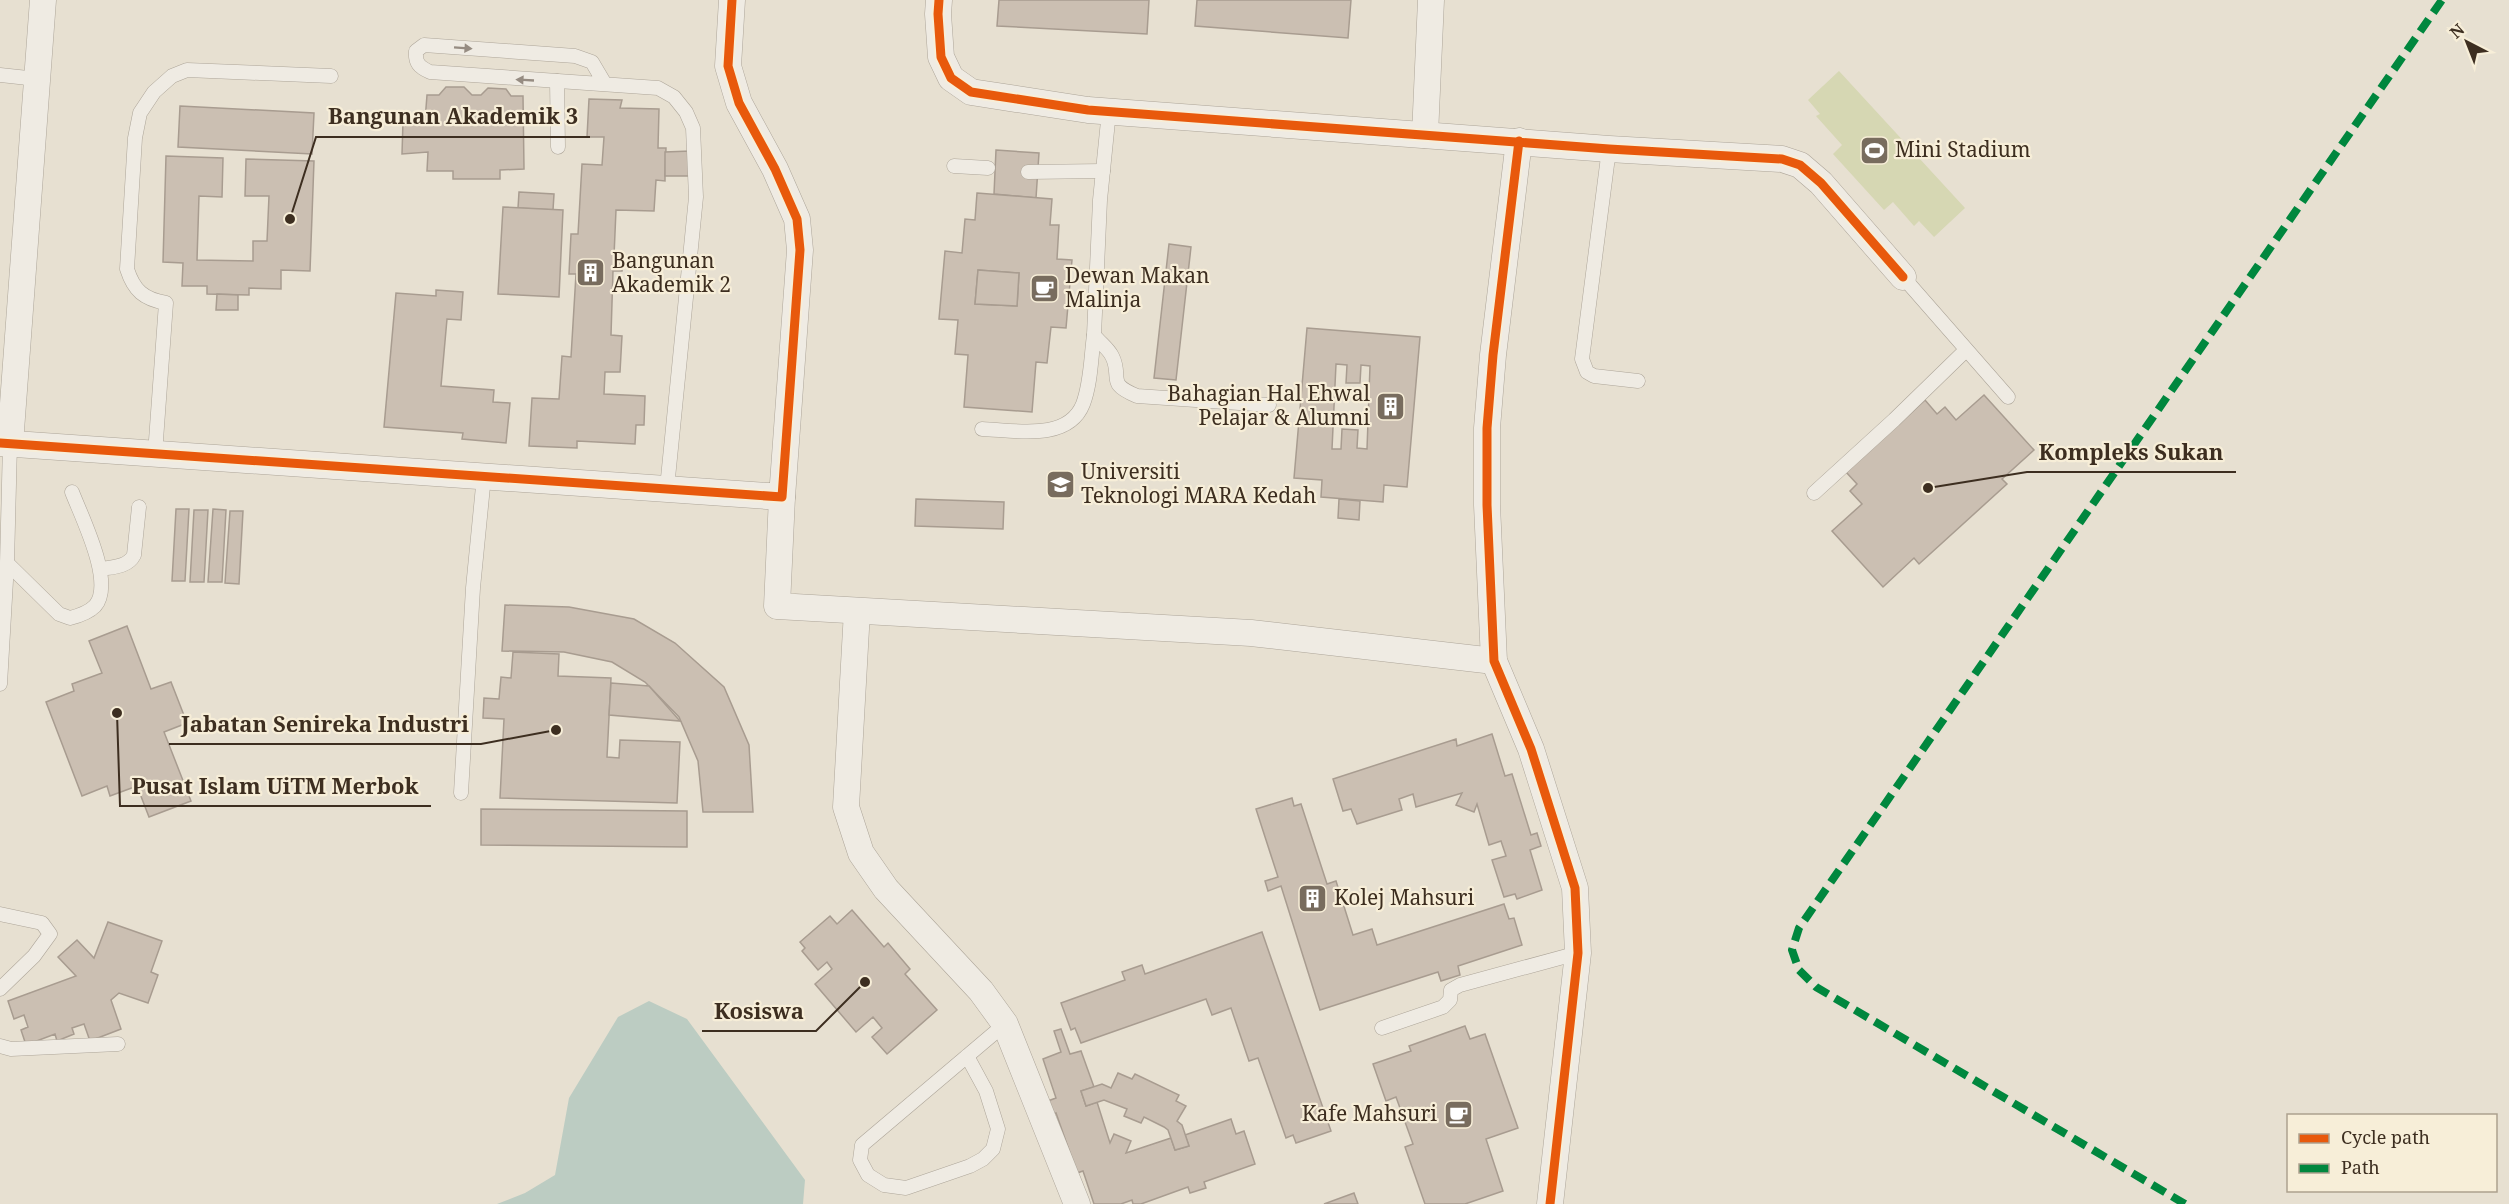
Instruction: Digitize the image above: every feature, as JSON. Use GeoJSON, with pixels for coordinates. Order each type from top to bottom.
{"type":"FeatureCollection","features":[{"type":"Feature","properties":{"kind":"street"},"geometry":{"type":"LineString","coordinates":[[43,0],[5,443],[782,497]]}},
{"type":"Feature","properties":{"kind":"street"},"geometry":{"type":"LineString","coordinates":[[732,0],[728,66],[739,103],[775,168],[797,219],[800,250],[782,497],[777,606],[1251,633],[1494,661]]}},
{"type":"Feature","properties":{"kind":"street"},"geometry":{"type":"LineString","coordinates":[[939,0],[941,57],[951,78],[971,92],[1109,111],[1609,149],[1782,159],[1800,165],[1821,183],[1903,277]]}},
{"type":"Feature","properties":{"kind":"street"},"geometry":{"type":"LineString","coordinates":[[1425,135],[1431,0]]}},
{"type":"Feature","properties":{"kind":"street"},"geometry":{"type":"LineString","coordinates":[[1519,141],[1492,355],[1487,428],[1487,505],[1494,661],[1531,749],[1575,888],[1578,953],[1550,1204]]}},
{"type":"Feature","properties":{"kind":"street"},"geometry":{"type":"LineString","coordinates":[[857,611],[846,807],[861,853],[886,889],[981,991],[1005,1024],[1077,1204]]}},
{"type":"Feature","properties":{"kind":"lane"},"geometry":{"type":"LineString","coordinates":[[605,84],[592,62],[574,56],[424,45],[416,51],[415,60],[420,68],[430,72],[658,88],[674,97],[686,112],[693,128],[696,197],[667,488]]}},
{"type":"Feature","properties":{"kind":"lane"},"geometry":{"type":"LineString","coordinates":[[155,454],[166,303],[148,300],[141,295],[130,280],[127,269],[135,138],[140,113],[154,92],[172,75],[187,69],[331,76]]}},
{"type":"Feature","properties":{"kind":"lane"},"geometry":{"type":"LineString","coordinates":[[0,75],[37,79]]}},
{"type":"Feature","properties":{"kind":"lane"},"geometry":{"type":"LineString","coordinates":[[557,81],[558,147]]}},
{"type":"Feature","properties":{"kind":"lane"},"geometry":{"type":"LineString","coordinates":[[982,429],[1039,431],[1067,425],[1082,405],[1094,335],[1103,171],[1109,111]]}},
{"type":"Feature","properties":{"kind":"lane"},"geometry":{"type":"LineString","coordinates":[[1609,149],[1582,358],[1587,372],[1594,376],[1638,381]]}},
{"type":"Feature","properties":{"kind":"lane"},"geometry":{"type":"LineString","coordinates":[[954,166],[988,168]]}},
{"type":"Feature","properties":{"kind":"lane"},"geometry":{"type":"LineString","coordinates":[[1028,172],[1103,171]]}},
{"type":"Feature","properties":{"kind":"lane"},"geometry":{"type":"LineString","coordinates":[[1903,277],[2008,397]]}},
{"type":"Feature","properties":{"kind":"lane"},"geometry":{"type":"LineString","coordinates":[[1094,335],[1113,357],[1115,377],[1120,388],[1137,396],[1269,405]]}},
{"type":"Feature","properties":{"kind":"lane"},"geometry":{"type":"LineString","coordinates":[[1814,493],[1966,350]]}},
{"type":"Feature","properties":{"kind":"lane"},"geometry":{"type":"LineString","coordinates":[[0,684],[7,562],[5,443]]}},
{"type":"Feature","properties":{"kind":"lane"},"geometry":{"type":"LineString","coordinates":[[460,794],[473,588],[484,476]]}},
{"type":"Feature","properties":{"kind":"lane"},"geometry":{"type":"LineString","coordinates":[[7,562],[59,614],[70,618],[94,607],[100,597],[101,569],[72,492]]}},
{"type":"Feature","properties":{"kind":"lane"},"geometry":{"type":"LineString","coordinates":[[101,569],[126,564],[132,560],[139,507]]}},
{"type":"Feature","properties":{"kind":"lane"},"geometry":{"type":"LineString","coordinates":[[0,914],[42,923],[50,934],[34,956],[0,989]]}},
{"type":"Feature","properties":{"kind":"lane"},"geometry":{"type":"LineString","coordinates":[[1382,1028],[1443,1007],[1450,1000],[1451,990],[1460,985],[1578,953]]}},
{"type":"Feature","properties":{"kind":"lane"},"geometry":{"type":"LineString","coordinates":[[967,1056],[986,1091],[998,1130],[993,1149],[970,1166],[906,1188],[884,1185],[868,1175],[860,1160],[862,1145],[967,1056],[1005,1024]]}},
{"type":"Feature","properties":{"kind":"lane"},"geometry":{"type":"LineString","coordinates":[[0,1046],[11,1049],[118,1044]]}},
{"type":"Feature","properties":{"kind":"green space","name":"Mini Stadium"},"geometry":{"type":"Polygon","coordinates":[[[1839,71],[1965,208],[1934,237],[1919,221],[1914,226],[1893,202],[1884,210],[1833,154],[1842,145],[1816,116],[1820,114],[1808,100],[1839,71]]]}},
{"type":"Feature","properties":{"kind":"shaded area"},"geometry":{"type":"Polygon","coordinates":[[[649,1001],[687,1019],[805,1180],[803,1204],[497,1204],[525,1193],[555,1175],[569,1098],[618,1017],[649,1001]]]}},
{"type":"Feature","properties":{"kind":"building"},"geometry":{"type":"Polygon","coordinates":[[[999,0],[1149,0],[1147,34],[997,26],[999,0]]]}},
{"type":"Feature","properties":{"kind":"building"},"geometry":{"type":"Polygon","coordinates":[[[1197,0],[1351,0],[1348,38],[1195,26],[1197,0]]]}},
{"type":"Feature","properties":{"kind":"building"},"geometry":{"type":"Polygon","coordinates":[[[446,87],[464,87],[472,95],[481,95],[488,88],[506,89],[511,96],[523,96],[524,169],[500,170],[500,179],[453,179],[453,171],[427,171],[428,152],[402,154],[403,121],[425,121],[427,95],[439,95],[446,87]]]}},
{"type":"Feature","properties":{"kind":"building","name":"Bangunan Akademik 2"},"geometry":{"type":"Polygon","coordinates":[[[589,99],[622,100],[620,108],[659,109],[658,148],[666,148],[665,181],[656,180],[654,211],[616,210],[614,256],[623,256],[622,271],[613,271],[611,335],[622,336],[620,372],[605,372],[604,394],[645,396],[644,425],[636,425],[635,444],[577,441],[577,448],[529,446],[532,398],[559,399],[562,356],[571,357],[576,274],[569,274],[571,234],[578,234],[582,164],[602,165],[604,137],[587,137],[589,99]]]}},
{"type":"Feature","properties":{"kind":"building"},"geometry":{"type":"Polygon","coordinates":[[[180,106],[314,113],[312,154],[178,147],[180,106]]]}},
{"type":"Feature","properties":{"kind":"building"},"geometry":{"type":"Polygon","coordinates":[[[996,150],[1039,153],[1036,198],[994,194],[996,150]]]}},
{"type":"Feature","properties":{"kind":"building"},"geometry":{"type":"Polygon","coordinates":[[[690,151],[689,176],[665,176],[665,152],[690,151]]]}},
{"type":"Feature","properties":{"kind":"building"},"geometry":{"type":"Polygon","coordinates":[[[166,156],[223,158],[222,197],[199,196],[197,260],[253,261],[253,241],[267,241],[269,196],[245,196],[246,159],[314,161],[310,271],[281,270],[281,289],[249,288],[249,295],[207,294],[207,286],[182,286],[183,263],[163,262],[166,156]]]}},
{"type":"Feature","properties":{"kind":"building"},"geometry":{"type":"Polygon","coordinates":[[[519,192],[554,194],[553,210],[518,208],[519,192]]]}},
{"type":"Feature","properties":{"kind":"building","name":"Dewan Makan Malinja"},"geometry":{"type":"Polygon","coordinates":[[[977,193],[1052,199],[1050,225],[1059,225],[1057,259],[1072,260],[1066,328],[1051,327],[1047,363],[1036,362],[1032,412],[964,407],[968,355],[955,354],[958,320],[939,319],[945,251],[962,253],[965,219],[975,220],[977,193]],[[978,270],[975,304],[1017,306],[1019,273],[978,270]]]}},
{"type":"Feature","properties":{"kind":"building"},"geometry":{"type":"Polygon","coordinates":[[[503,207],[563,210],[559,297],[498,294],[503,207]]]}},
{"type":"Feature","properties":{"kind":"building"},"geometry":{"type":"Polygon","coordinates":[[[1169,244],[1191,247],[1176,380],[1154,378],[1169,244]]]}},
{"type":"Feature","properties":{"kind":"building"},"geometry":{"type":"Polygon","coordinates":[[[978,270],[1019,273],[1017,306],[975,304],[978,270]]]}},
{"type":"Feature","properties":{"kind":"building"},"geometry":{"type":"Polygon","coordinates":[[[436,290],[463,292],[461,320],[447,319],[441,386],[494,390],[493,402],[510,403],[506,443],[462,439],[463,433],[384,427],[396,293],[436,296],[436,290]]]}},
{"type":"Feature","properties":{"kind":"building"},"geometry":{"type":"Polygon","coordinates":[[[217,294],[238,295],[238,310],[216,310],[217,294]]]}},
{"type":"Feature","properties":{"kind":"building","name":"Bahagian Hal Ehwal Pelajar & Alumni"},"geometry":{"type":"Polygon","coordinates":[[[1307,328],[1420,337],[1407,487],[1384,485],[1383,502],[1321,497],[1322,480],[1294,478],[1307,328]],[[1336,364],[1332,449],[1341,449],[1342,429],[1358,430],[1357,448],[1367,449],[1370,366],[1361,365],[1360,383],[1346,383],[1347,365],[1336,364]]]}},
{"type":"Feature","properties":{"kind":"building"},"geometry":{"type":"Polygon","coordinates":[[[1984,395],[2034,450],[2002,479],[2007,484],[1919,564],[1914,558],[1883,587],[1832,531],[1862,504],[1850,491],[1857,484],[1846,472],[1925,400],[1937,414],[1945,407],[1956,420],[1984,395]]]}},
{"type":"Feature","properties":{"kind":"building"},"geometry":{"type":"Polygon","coordinates":[[[916,499],[1004,502],[1003,529],[915,526],[916,499]]]}},
{"type":"Feature","properties":{"kind":"building"},"geometry":{"type":"Polygon","coordinates":[[[1339,499],[1360,501],[1359,520],[1338,518],[1339,499]]]}},
{"type":"Feature","properties":{"kind":"building"},"geometry":{"type":"Polygon","coordinates":[[[176,509],[189,509],[185,581],[172,581],[176,509]]]}},
{"type":"Feature","properties":{"kind":"building"},"geometry":{"type":"Polygon","coordinates":[[[213,509],[226,510],[222,582],[208,582],[213,509]]]}},
{"type":"Feature","properties":{"kind":"building"},"geometry":{"type":"Polygon","coordinates":[[[194,510],[208,510],[204,582],[190,582],[194,510]]]}},
{"type":"Feature","properties":{"kind":"building"},"geometry":{"type":"Polygon","coordinates":[[[230,511],[243,511],[239,584],[225,583],[230,511]]]}},
{"type":"Feature","properties":{"kind":"building"},"geometry":{"type":"Polygon","coordinates":[[[505,605],[569,607],[634,619],[675,643],[724,687],[749,745],[753,812],[703,812],[698,761],[679,717],[645,682],[612,662],[564,652],[502,651],[505,605]]]}},
{"type":"Feature","properties":{"kind":"building"},"geometry":{"type":"Polygon","coordinates":[[[127,626],[151,689],[171,682],[187,723],[164,732],[191,801],[149,817],[137,786],[110,796],[107,786],[82,796],[46,702],[74,691],[72,684],[102,673],[89,641],[127,626]]]}},
{"type":"Feature","properties":{"kind":"building"},"geometry":{"type":"Polygon","coordinates":[[[513,652],[559,654],[558,676],[611,678],[607,757],[619,758],[620,740],[680,742],[677,803],[500,798],[504,719],[483,718],[484,698],[499,699],[501,677],[511,678],[513,652]]]}},
{"type":"Feature","properties":{"kind":"building"},"geometry":{"type":"Polygon","coordinates":[[[611,683],[649,686],[680,721],[609,715],[611,683]]]}},
{"type":"Feature","properties":{"kind":"building","name":"Kolej Mahsuri"},"geometry":{"type":"Polygon","coordinates":[[[1492,734],[1505,776],[1512,774],[1531,835],[1537,833],[1541,846],[1530,850],[1542,890],[1517,899],[1515,894],[1504,897],[1492,860],[1506,856],[1501,841],[1489,845],[1477,804],[1474,812],[1456,805],[1462,793],[1416,807],[1413,794],[1399,799],[1402,810],[1357,824],[1351,809],[1343,811],[1333,779],[1456,739],[1457,746],[1492,734]]]}},
{"type":"Feature","properties":{"kind":"building","name":"Kolej Mahsuri"},"geometry":{"type":"Polygon","coordinates":[[[1292,798],[1294,806],[1301,804],[1327,884],[1336,881],[1353,935],[1372,929],[1377,945],[1504,904],[1509,919],[1514,918],[1522,945],[1458,966],[1460,975],[1441,981],[1438,972],[1320,1010],[1281,886],[1268,891],[1265,881],[1278,877],[1256,809],[1292,798]]]}},
{"type":"Feature","properties":{"kind":"building"},"geometry":{"type":"Polygon","coordinates":[[[481,809],[687,811],[687,847],[481,845],[481,809]]]}},
{"type":"Feature","properties":{"kind":"building"},"geometry":{"type":"Polygon","coordinates":[[[852,910],[884,947],[888,943],[910,969],[905,974],[937,1010],[887,1054],[872,1037],[882,1028],[873,1017],[856,1032],[815,984],[832,969],[827,962],[818,970],[802,951],[805,948],[800,942],[830,916],[837,924],[852,910]]]}},
{"type":"Feature","properties":{"kind":"building"},"geometry":{"type":"Polygon","coordinates":[[[108,922],[162,941],[151,972],[158,975],[148,1003],[119,993],[111,1000],[121,1029],[90,1041],[84,1024],[72,1028],[74,1034],[57,1041],[55,1034],[26,1045],[21,1030],[28,1027],[24,1015],[14,1019],[8,1001],[76,976],[58,957],[77,940],[94,958],[108,922]]]}},
{"type":"Feature","properties":{"kind":"building"},"geometry":{"type":"Polygon","coordinates":[[[1262,932],[1331,1131],[1296,1143],[1293,1135],[1286,1138],[1258,1058],[1249,1061],[1231,1008],[1212,1015],[1206,999],[1081,1043],[1075,1028],[1071,1030],[1061,1003],[1125,980],[1122,972],[1142,965],[1145,974],[1262,932]]]}},
{"type":"Feature","properties":{"kind":"building","name":"Kafe Mahsuri"},"geometry":{"type":"Polygon","coordinates":[[[1465,1026],[1470,1039],[1485,1034],[1518,1128],[1486,1139],[1503,1191],[1465,1204],[1425,1204],[1405,1147],[1413,1144],[1396,1097],[1386,1101],[1373,1064],[1411,1051],[1409,1046],[1465,1026]]]}},
{"type":"Feature","properties":{"kind":"building"},"geometry":{"type":"Polygon","coordinates":[[[1061,1029],[1070,1054],[1081,1051],[1094,1087],[1081,1091],[1086,1106],[1097,1102],[1110,1143],[1114,1134],[1131,1141],[1126,1153],[1171,1138],[1175,1150],[1189,1146],[1185,1135],[1231,1119],[1236,1134],[1244,1131],[1255,1164],[1204,1182],[1206,1188],[1190,1193],[1188,1187],[1141,1204],[1133,1204],[1132,1200],[1121,1204],[1094,1204],[1083,1171],[1077,1173],[1056,1113],[1050,1115],[1045,1102],[1056,1098],[1043,1059],[1061,1052],[1054,1031],[1061,1029]]]}},
{"type":"Feature","properties":{"kind":"building"},"geometry":{"type":"Polygon","coordinates":[[[1118,1073],[1132,1079],[1135,1074],[1179,1095],[1176,1101],[1186,1106],[1177,1121],[1182,1125],[1189,1146],[1175,1150],[1168,1130],[1164,1127],[1144,1117],[1141,1123],[1124,1116],[1127,1109],[1104,1100],[1086,1106],[1081,1091],[1102,1084],[1111,1088],[1118,1073]]]}},
{"type":"Feature","properties":{"kind":"building"},"geometry":{"type":"Polygon","coordinates":[[[1354,1193],[1358,1204],[1324,1204],[1354,1193]]]}},
{"type":"Feature","properties":{"kind":"marked path"},"geometry":{"type":"LineString","coordinates":[[2185,1204],[1816,987],[1799,970],[1792,950],[1799,928],[2442,0]]}},
{"type":"Feature","properties":{"kind":"cycle path"},"geometry":{"type":"LineString","coordinates":[[0,443],[782,497],[800,250],[797,219],[775,169],[739,103],[728,66],[732,0]]}},
{"type":"Feature","properties":{"kind":"cycle path"},"geometry":{"type":"LineString","coordinates":[[939,0],[941,57],[951,78],[971,92],[1088,110],[1609,149],[1782,159],[1800,165],[1821,183],[1903,277]]}},
{"type":"Feature","properties":{"kind":"cycle path"},"geometry":{"type":"LineString","coordinates":[[1519,141],[1493,355],[1487,428],[1487,505],[1494,661],[1531,749],[1575,888],[1578,953],[1550,1204]]}},
{"type":"Feature","properties":{"kind":"place","name":"Mini Stadium"},"geometry":{"type":"Point","coordinates":[1874,150]}},
{"type":"Feature","properties":{"kind":"place","name":"Bangunan Akademik 3"},"geometry":{"type":"Point","coordinates":[290,219]}},
{"type":"Feature","properties":{"kind":"place","name":"Bangunan Akademik 2"},"geometry":{"type":"Point","coordinates":[591,273]}},
{"type":"Feature","properties":{"kind":"place","name":"Dewan Makan Malinja"},"geometry":{"type":"Point","coordinates":[1044,288]}},
{"type":"Feature","properties":{"kind":"place","name":"Bahagian Hal Ehwal Pelajar & Alumni"},"geometry":{"type":"Point","coordinates":[1391,406]}},
{"type":"Feature","properties":{"kind":"place","name":"Universiti Teknologi MARA Kedah"},"geometry":{"type":"Point","coordinates":[1060,484]}},
{"type":"Feature","properties":{"kind":"place","name":"Kompleks Sukan"},"geometry":{"type":"Point","coordinates":[1928,488]}},
{"type":"Feature","properties":{"kind":"place","name":"Pusat Islam UiTM Merbok"},"geometry":{"type":"Point","coordinates":[117,713]}},
{"type":"Feature","properties":{"kind":"place","name":"Jabatan Senireka Industri"},"geometry":{"type":"Point","coordinates":[556,730]}},
{"type":"Feature","properties":{"kind":"place","name":"Kolej Mahsuri"},"geometry":{"type":"Point","coordinates":[1313,898]}},
{"type":"Feature","properties":{"kind":"place","name":"Kosiswa"},"geometry":{"type":"Point","coordinates":[865,982]}},
{"type":"Feature","properties":{"kind":"place","name":"Kafe Mahsuri"},"geometry":{"type":"Point","coordinates":[1458,1114]}}]}
